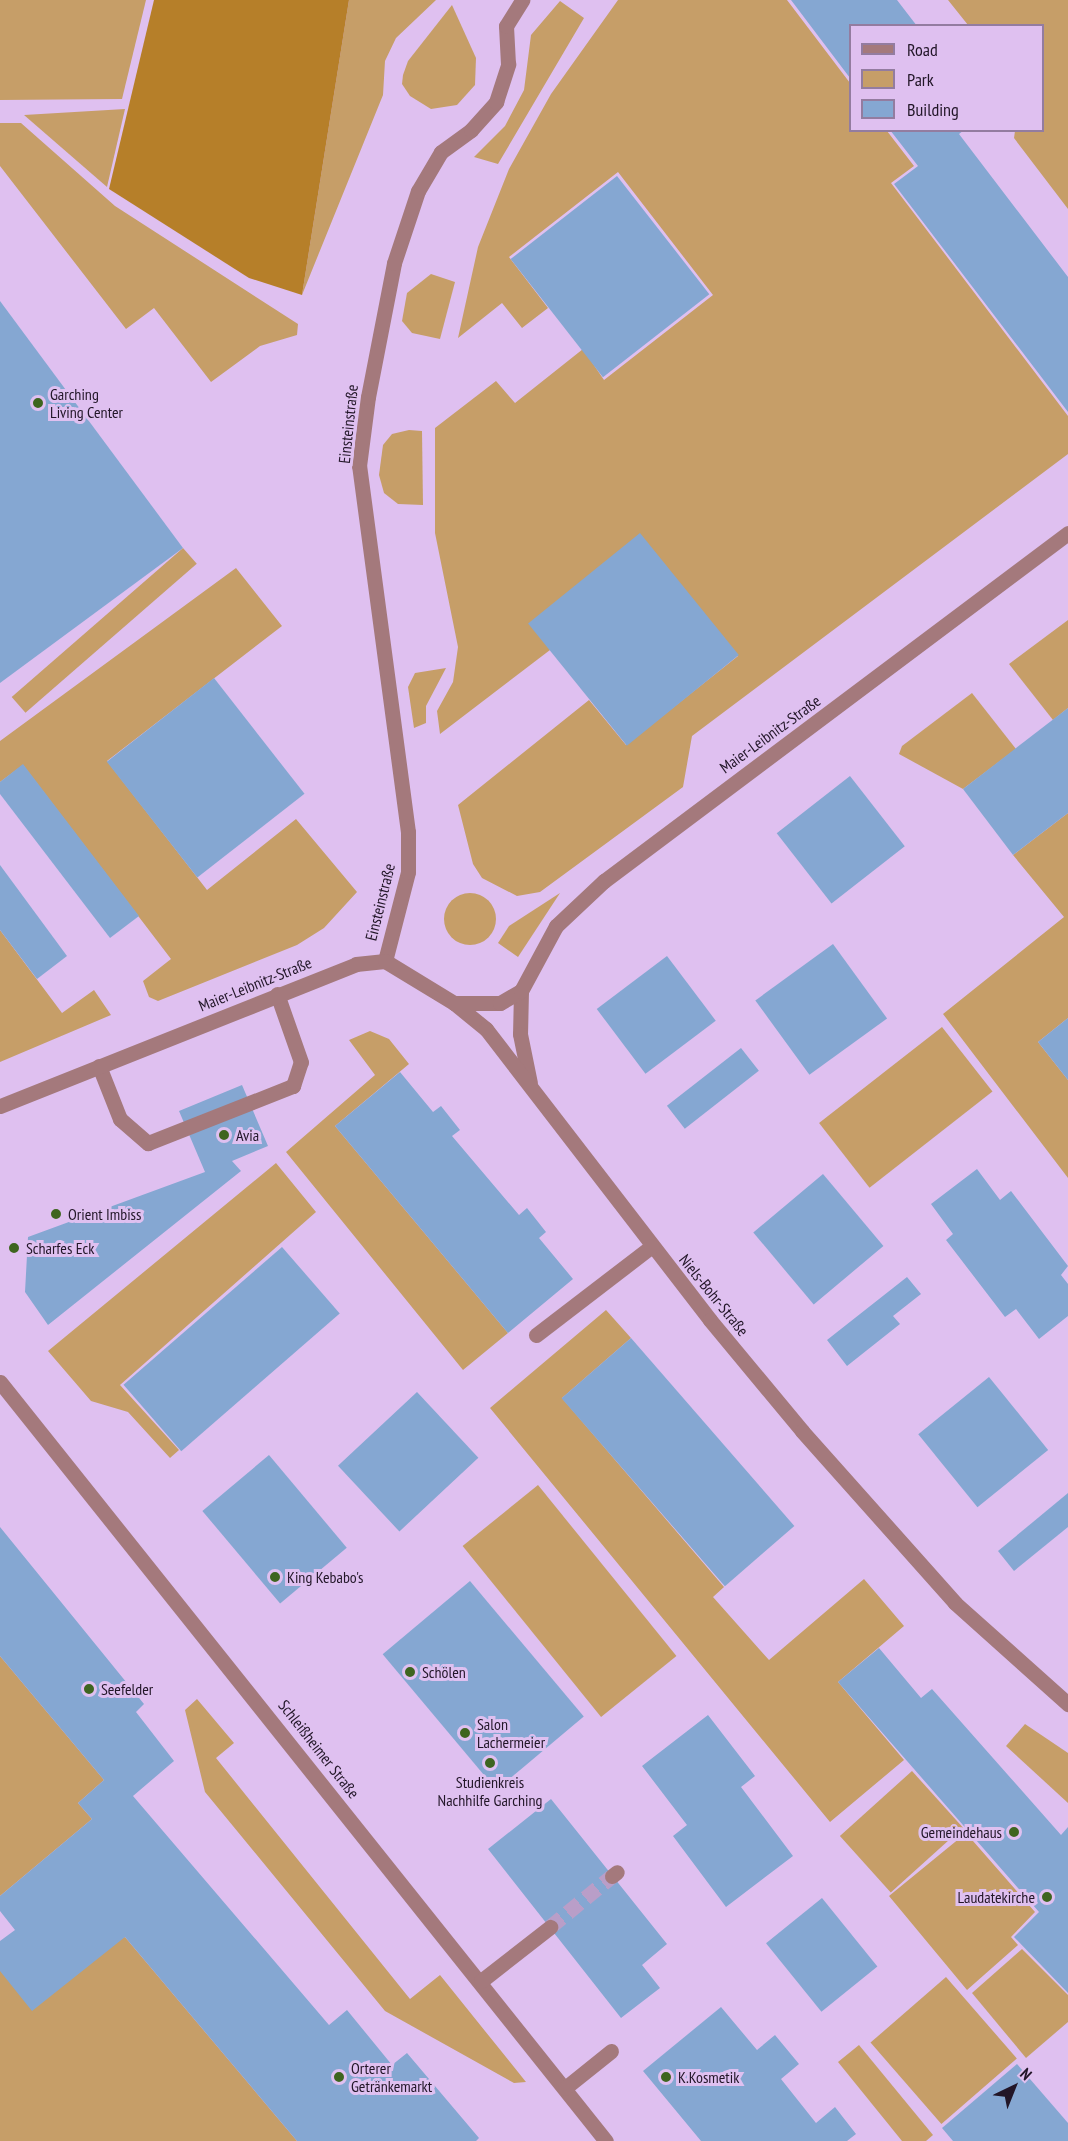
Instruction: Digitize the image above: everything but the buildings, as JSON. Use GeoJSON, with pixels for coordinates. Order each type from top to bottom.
{"type":"FeatureCollection","features":[{"type":"Feature","properties":{"kind":"street","name":"Einsteinstraße"},"geometry":{"type":"LineString","coordinates":[[385,961],[408,872],[408,832],[359,466],[368,397],[394,263],[418,191],[441,152],[471,130],[496,102],[508,64],[506,26],[522,0]]}},
{"type":"Feature","properties":{"kind":"street","name":"Maier-Leibnitz-Straße"},"geometry":{"type":"LineString","coordinates":[[531,1086],[520,1034],[521,991],[556,926],[604,881],[1068,533]]}},
{"type":"Feature","properties":{"kind":"street","name":"Maier-Leibnitz-Straße"},"geometry":{"type":"LineString","coordinates":[[0,1106],[356,964],[385,961]]}},
{"type":"Feature","properties":{"kind":"street"},"geometry":{"type":"LineString","coordinates":[[385,961],[454,1003],[500,1003],[521,991]]}},
{"type":"Feature","properties":{"kind":"street"},"geometry":{"type":"LineString","coordinates":[[99,1066],[120,1119],[148,1143],[293,1086],[301,1062],[277,994]]}},
{"type":"Feature","properties":{"kind":"street","name":"Niels-Bohr-Straße"},"geometry":{"type":"LineString","coordinates":[[454,1003],[486,1029],[652,1246],[802,1431],[955,1603],[1068,1704]]}},
{"type":"Feature","properties":{"kind":"street"},"geometry":{"type":"LineString","coordinates":[[536,1335],[652,1246]]}},
{"type":"Feature","properties":{"kind":"street","name":"Schleißheimer Straße"},"geometry":{"type":"LineString","coordinates":[[0,1382],[606,2141]]}},
{"type":"Feature","properties":{"kind":"street"},"geometry":{"type":"LineString","coordinates":[[481,1982],[550,1926]]}},
{"type":"Feature","properties":{"kind":"street"},"geometry":{"type":"LineString","coordinates":[[565,2088],[610,2051]]}},
{"type":"Feature","properties":{"kind":"green space"},"geometry":{"type":"Polygon","coordinates":[[[0,0],[146,0],[122,99],[0,100],[0,0]]]}},
{"type":"Feature","properties":{"kind":"green space"},"geometry":{"type":"Polygon","coordinates":[[[349,0],[436,0],[396,38],[385,61],[383,95],[302,295],[349,0]]]}},
{"type":"Feature","properties":{"kind":"green space"},"geometry":{"type":"Polygon","coordinates":[[[618,0],[787,0],[849,82],[849,132],[888,132],[914,166],[891,183],[1068,416],[1068,454],[692,736],[683,787],[540,892],[517,896],[482,878],[473,864],[458,805],[589,700],[626,745],[738,656],[550,650],[440,734],[437,711],[453,682],[458,647],[435,533],[435,428],[496,381],[515,403],[583,349],[604,380],[713,295],[618,172],[509,257],[548,308],[522,328],[502,303],[458,338],[478,247],[509,169],[551,94],[618,0]]]}},
{"type":"Feature","properties":{"kind":"green space"},"geometry":{"type":"Polygon","coordinates":[[[948,0],[1068,0],[1068,209],[1014,138],[1015,132],[1044,132],[1044,24],[967,24],[948,0]]]}},
{"type":"Feature","properties":{"kind":"green space"},"geometry":{"type":"Polygon","coordinates":[[[560,1],[584,18],[498,164],[474,157],[505,126],[524,90],[531,35],[560,1]]]}},
{"type":"Feature","properties":{"kind":"green space"},"geometry":{"type":"Polygon","coordinates":[[[452,5],[476,58],[475,85],[457,105],[431,109],[410,96],[402,84],[403,75],[408,61],[452,5]]]}},
{"type":"Feature","properties":{"kind":"green space"},"geometry":{"type":"Polygon","coordinates":[[[125,109],[107,187],[24,115],[125,109]]]}},
{"type":"Feature","properties":{"kind":"green space"},"geometry":{"type":"Polygon","coordinates":[[[0,123],[21,123],[115,206],[298,324],[297,335],[260,346],[211,382],[154,308],[126,329],[0,166],[0,123]]]}},
{"type":"Feature","properties":{"kind":"green space"},"geometry":{"type":"Polygon","coordinates":[[[431,274],[455,282],[440,339],[412,333],[402,321],[407,293],[431,274]]]}},
{"type":"Feature","properties":{"kind":"green space"},"geometry":{"type":"Polygon","coordinates":[[[409,430],[422,431],[423,505],[398,504],[384,493],[379,475],[383,445],[392,434],[409,430]]]}},
{"type":"Feature","properties":{"kind":"green space"},"geometry":{"type":"Polygon","coordinates":[[[183,548],[197,564],[25,713],[12,697],[183,548]]]}},
{"type":"Feature","properties":{"kind":"green space"},"geometry":{"type":"Polygon","coordinates":[[[236,568],[282,626],[107,761],[207,890],[296,819],[357,892],[324,928],[297,945],[158,1001],[149,997],[143,981],[171,959],[23,765],[0,782],[0,741],[236,568]]]}},
{"type":"Feature","properties":{"kind":"green space"},"geometry":{"type":"Polygon","coordinates":[[[1068,620],[1068,708],[1053,720],[1009,664],[1068,620]]]}},
{"type":"Feature","properties":{"kind":"green space"},"geometry":{"type":"Polygon","coordinates":[[[446,668],[426,706],[426,723],[414,728],[408,687],[415,673],[446,668]]]}},
{"type":"Feature","properties":{"kind":"green space"},"geometry":{"type":"Polygon","coordinates":[[[972,693],[1016,749],[963,789],[899,754],[902,746],[972,693]]]}},
{"type":"Feature","properties":{"kind":"green space"},"geometry":{"type":"Polygon","coordinates":[[[1068,813],[1068,1018],[1038,1042],[1068,1080],[1068,1178],[943,1014],[1064,917],[1013,855],[1068,813]]]}},
{"type":"Feature","properties":{"kind":"green space"},"geometry":{"type":"Polygon","coordinates":[[[470,893],[480,895],[488,901],[494,909],[496,919],[494,929],[488,937],[480,943],[470,945],[460,943],[452,937],[446,929],[444,919],[446,909],[452,901],[460,895],[470,893]]]}},
{"type":"Feature","properties":{"kind":"green space"},"geometry":{"type":"Polygon","coordinates":[[[560,893],[518,957],[498,943],[509,926],[560,893]]]}},
{"type":"Feature","properties":{"kind":"green space"},"geometry":{"type":"Polygon","coordinates":[[[0,930],[62,1013],[94,990],[111,1015],[0,1062],[0,930]]]}},
{"type":"Feature","properties":{"kind":"green space"},"geometry":{"type":"Polygon","coordinates":[[[942,1027],[992,1092],[870,1188],[819,1123],[942,1027]]]}},
{"type":"Feature","properties":{"kind":"green space"},"geometry":{"type":"Polygon","coordinates":[[[370,1031],[389,1039],[409,1064],[335,1126],[508,1333],[463,1370],[286,1152],[375,1075],[349,1040],[370,1031]]]}},
{"type":"Feature","properties":{"kind":"green space"},"geometry":{"type":"Polygon","coordinates":[[[276,1163],[316,1212],[120,1385],[179,1450],[170,1458],[128,1412],[91,1401],[48,1351],[276,1163]]]}},
{"type":"Feature","properties":{"kind":"green space"},"geometry":{"type":"Polygon","coordinates":[[[606,1310],[631,1338],[562,1398],[724,1587],[713,1597],[769,1660],[864,1579],[904,1626],[838,1682],[904,1760],[830,1822],[490,1408],[606,1310]]]}},
{"type":"Feature","properties":{"kind":"green space"},"geometry":{"type":"Polygon","coordinates":[[[538,1485],[676,1656],[601,1717],[463,1546],[538,1485]]]}},
{"type":"Feature","properties":{"kind":"green space"},"geometry":{"type":"Polygon","coordinates":[[[0,1656],[104,1780],[78,1803],[92,1819],[0,1896],[0,1656]]]}},
{"type":"Feature","properties":{"kind":"green space"},"geometry":{"type":"Polygon","coordinates":[[[197,1699],[234,1743],[216,1758],[410,1999],[440,1975],[526,2082],[514,2083],[385,2011],[205,1792],[185,1710],[197,1699]]]}},
{"type":"Feature","properties":{"kind":"green space"},"geometry":{"type":"Polygon","coordinates":[[[1025,1724],[1068,1753],[1068,1803],[1006,1746],[1025,1724]]]}},
{"type":"Feature","properties":{"kind":"green space"},"geometry":{"type":"Polygon","coordinates":[[[912,1771],[963,1827],[891,1892],[840,1836],[912,1771]]]}},
{"type":"Feature","properties":{"kind":"green space"},"geometry":{"type":"Polygon","coordinates":[[[966,1833],[1035,1912],[1011,1937],[1018,1945],[967,1990],[889,1896],[966,1833]]]}},
{"type":"Feature","properties":{"kind":"green space"},"geometry":{"type":"Polygon","coordinates":[[[125,1937],[297,2141],[0,2141],[0,1971],[125,1937]]]}},
{"type":"Feature","properties":{"kind":"green space"},"geometry":{"type":"Polygon","coordinates":[[[1022,1949],[1068,1995],[1068,2022],[1026,2058],[972,1993],[1022,1949]]]}},
{"type":"Feature","properties":{"kind":"green space"},"geometry":{"type":"Polygon","coordinates":[[[946,1977],[1017,2059],[941,2124],[871,2043],[946,1977]]]}},
{"type":"Feature","properties":{"kind":"green space"},"geometry":{"type":"Polygon","coordinates":[[[859,2045],[933,2135],[926,2141],[902,2141],[838,2062],[859,2045]]]}},
{"type":"Feature","properties":{"kind":"shaded area"},"geometry":{"type":"Polygon","coordinates":[[[154,0],[349,0],[302,295],[249,278],[109,189],[154,0]]]}},
{"type":"Feature","properties":{"kind":"tunnel"},"geometry":{"type":"LineString","coordinates":[[550,1927],[612,1876]]}},
{"type":"Feature","properties":{"kind":"place","name":"Garching Living Center"},"geometry":{"type":"Point","coordinates":[38,403]}},
{"type":"Feature","properties":{"kind":"place","name":"Avia"},"geometry":{"type":"Point","coordinates":[224,1135]}},
{"type":"Feature","properties":{"kind":"place","name":"Orient Imbiss"},"geometry":{"type":"Point","coordinates":[56,1214]}},
{"type":"Feature","properties":{"kind":"place","name":"Scharfes Eck"},"geometry":{"type":"Point","coordinates":[14,1248]}},
{"type":"Feature","properties":{"kind":"place","name":"King Kebabo's"},"geometry":{"type":"Point","coordinates":[275,1577]}},
{"type":"Feature","properties":{"kind":"place","name":"Schölen"},"geometry":{"type":"Point","coordinates":[410,1672]}},
{"type":"Feature","properties":{"kind":"place","name":"Seefelder"},"geometry":{"type":"Point","coordinates":[89,1689]}},
{"type":"Feature","properties":{"kind":"place","name":"Salon Lachermeier"},"geometry":{"type":"Point","coordinates":[465,1733]}},
{"type":"Feature","properties":{"kind":"place","name":"Studienkreis Nachhilfe Garching"},"geometry":{"type":"Point","coordinates":[490,1763]}},
{"type":"Feature","properties":{"kind":"place","name":"Gemeindehaus"},"geometry":{"type":"Point","coordinates":[1014,1832]}},
{"type":"Feature","properties":{"kind":"place","name":"Laudatekirche"},"geometry":{"type":"Point","coordinates":[1047,1897]}},
{"type":"Feature","properties":{"kind":"place","name":"Orterer Getränkemarkt"},"geometry":{"type":"Point","coordinates":[339,2077]}},
{"type":"Feature","properties":{"kind":"place","name":"K.Kosmetik"},"geometry":{"type":"Point","coordinates":[666,2077]}}]}
